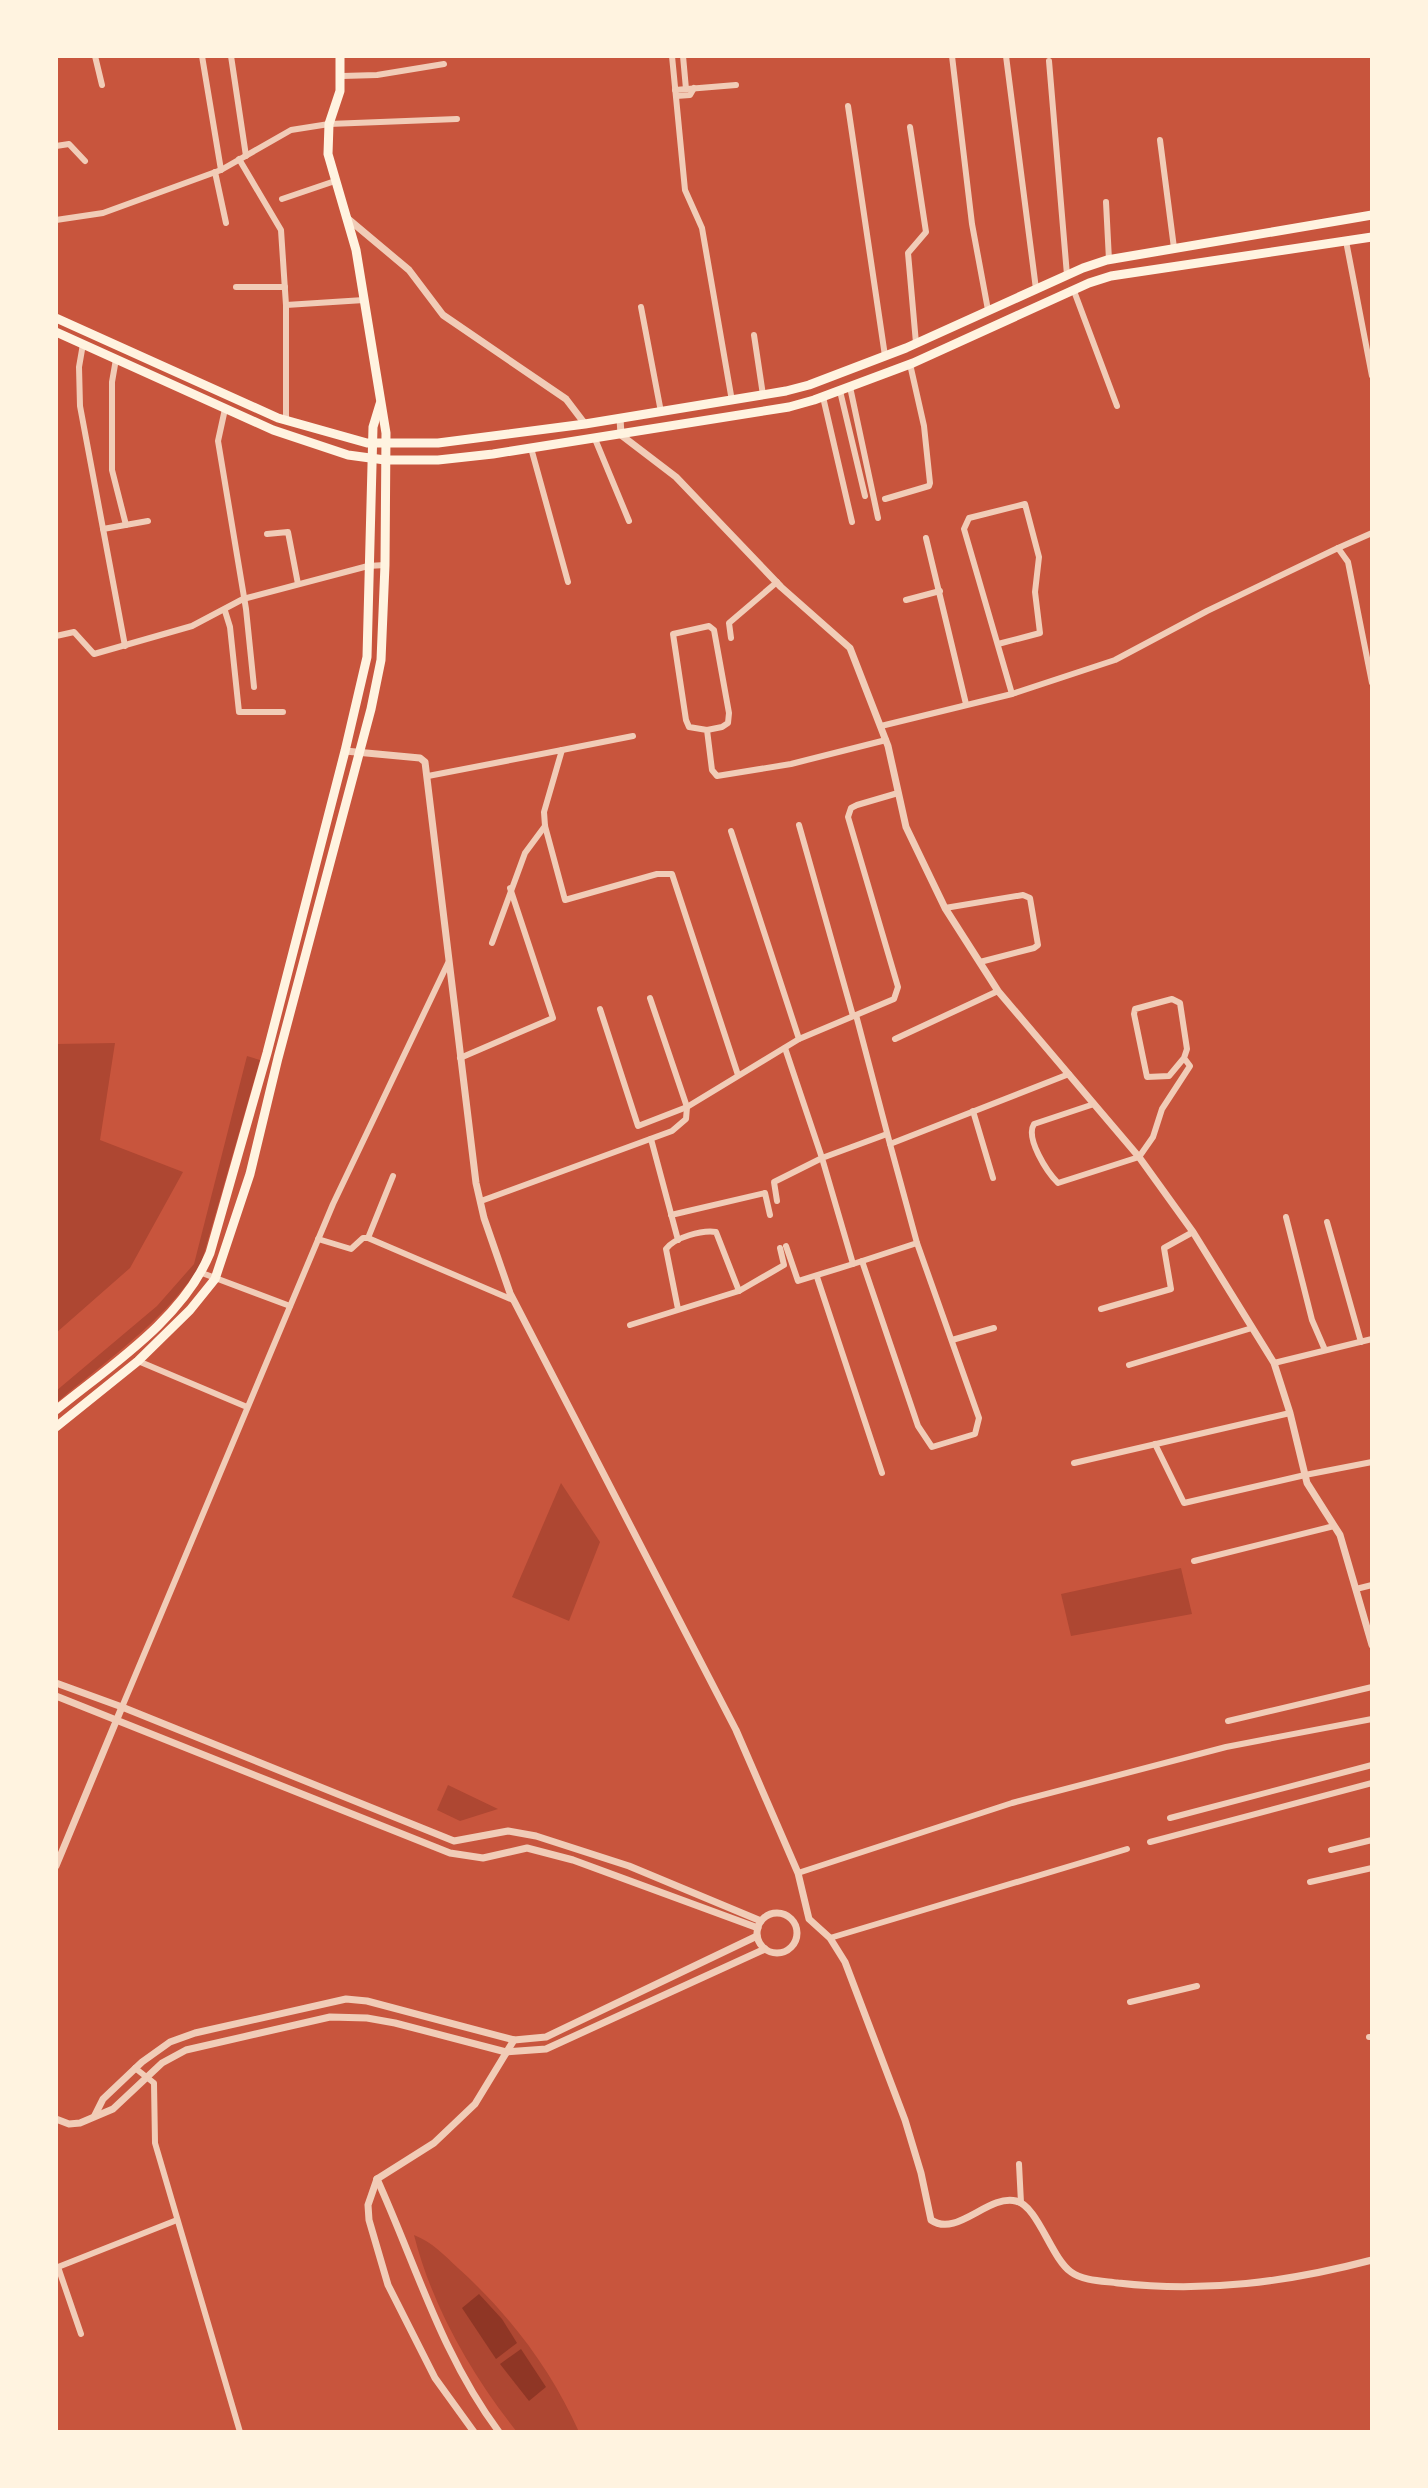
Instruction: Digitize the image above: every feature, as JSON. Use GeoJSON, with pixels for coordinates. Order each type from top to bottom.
{"type":"FeatureCollection","features":[{"type":"Feature","properties":{"kind":"main road"},"geometry":{"type":"LineString","coordinates":[[56,1427],[138,1361],[190,1310],[215,1279],[250,1174],[278,1058],[362,753],[381,660],[386,444],[356,250],[328,154],[329,124],[342,76],[340,56]]}},
{"type":"Feature","properties":{"kind":"main road"},"geometry":{"type":"LineString","coordinates":[[56,318],[286,420],[351,440],[386,444],[491,438],[732,401],[809,385],[885,356],[1067,275],[1109,260],[1372,215]]}},
{"type":"Feature","properties":{"kind":"main road"},"geometry":{"type":"LineString","coordinates":[[56,332],[300,440],[348,455],[373,459],[438,460],[761,413],[823,397],[910,364],[1111,276],[1372,237]]}},
{"type":"Feature","properties":{"kind":"main road"},"geometry":{"type":"LineString","coordinates":[[56,1410],[127,1353],[180,1302],[202,1273],[236,1169],[367,657],[373,427],[381,401]]}},
{"type":"Feature","properties":{"kind":"main road"},"geometry":{"type":"LineString","coordinates":[[127,1353],[138,1361]]}},
{"type":"Feature","properties":{"kind":"street"},"geometry":{"type":"LineString","coordinates":[[95,56],[102,85]]}},
{"type":"Feature","properties":{"kind":"street"},"geometry":{"type":"LineString","coordinates":[[202,56],[226,223]]}},
{"type":"Feature","properties":{"kind":"street"},"geometry":{"type":"LineString","coordinates":[[231,56],[242,158],[281,230],[286,305],[286,420]]}},
{"type":"Feature","properties":{"kind":"street"},"geometry":{"type":"LineString","coordinates":[[672,56],[685,190],[702,228],[732,401]]}},
{"type":"Feature","properties":{"kind":"street"},"geometry":{"type":"LineString","coordinates":[[683,56],[690,88]]}},
{"type":"Feature","properties":{"kind":"street"},"geometry":{"type":"LineString","coordinates":[[952,56],[972,224],[988,310]]}},
{"type":"Feature","properties":{"kind":"street"},"geometry":{"type":"LineString","coordinates":[[1006,56],[1036,289]]}},
{"type":"Feature","properties":{"kind":"street"},"geometry":{"type":"LineString","coordinates":[[1049,61],[1067,275]]}},
{"type":"Feature","properties":{"kind":"street"},"geometry":{"type":"LineString","coordinates":[[342,76],[377,75],[444,64]]}},
{"type":"Feature","properties":{"kind":"street"},"geometry":{"type":"LineString","coordinates":[[676,93],[690,88],[736,85]]}},
{"type":"Feature","properties":{"kind":"street"},"geometry":{"type":"LineString","coordinates":[[848,106],[885,356]]}},
{"type":"Feature","properties":{"kind":"street"},"geometry":{"type":"LineString","coordinates":[[56,220],[103,213],[218,171],[291,130],[329,124],[457,119]]}},
{"type":"Feature","properties":{"kind":"street"},"geometry":{"type":"LineString","coordinates":[[910,127],[926,232],[908,253],[916,343]]}},
{"type":"Feature","properties":{"kind":"street"},"geometry":{"type":"LineString","coordinates":[[1160,140],[1174,248]]}},
{"type":"Feature","properties":{"kind":"street"},"geometry":{"type":"LineString","coordinates":[[56,146],[69,144],[85,161]]}},
{"type":"Feature","properties":{"kind":"street"},"geometry":{"type":"LineString","coordinates":[[282,199],[335,181]]}},
{"type":"Feature","properties":{"kind":"street"},"geometry":{"type":"LineString","coordinates":[[1106,202],[1109,260]]}},
{"type":"Feature","properties":{"kind":"street"},"geometry":{"type":"LineString","coordinates":[[346,216],[409,270],[443,315],[566,399],[585,424]]}},
{"type":"Feature","properties":{"kind":"street"},"geometry":{"type":"LineString","coordinates":[[1346,241],[1372,376]]}},
{"type":"Feature","properties":{"kind":"street"},"geometry":{"type":"LineString","coordinates":[[236,287],[285,287]]}},
{"type":"Feature","properties":{"kind":"street"},"geometry":{"type":"LineString","coordinates":[[1074,291],[1117,406]]}},
{"type":"Feature","properties":{"kind":"street"},"geometry":{"type":"LineString","coordinates":[[286,305],[364,300]]}},
{"type":"Feature","properties":{"kind":"street"},"geometry":{"type":"LineString","coordinates":[[641,307],[661,412]]}},
{"type":"Feature","properties":{"kind":"street"},"geometry":{"type":"LineString","coordinates":[[754,335],[763,395]]}},
{"type":"Feature","properties":{"kind":"street"},"geometry":{"type":"LineString","coordinates":[[83,344],[79,367],[80,406],[125,646]]}},
{"type":"Feature","properties":{"kind":"street"},"geometry":{"type":"LineString","coordinates":[[116,359],[112,382],[112,470],[126,525]]}},
{"type":"Feature","properties":{"kind":"street"},"geometry":{"type":"LineString","coordinates":[[885,499],[929,486],[930,483],[924,426],[910,364]]}},
{"type":"Feature","properties":{"kind":"street"},"geometry":{"type":"LineString","coordinates":[[845,389],[865,496]]}},
{"type":"Feature","properties":{"kind":"street"},"geometry":{"type":"LineString","coordinates":[[845,389],[878,518]]}},
{"type":"Feature","properties":{"kind":"street"},"geometry":{"type":"LineString","coordinates":[[823,397],[852,522]]}},
{"type":"Feature","properties":{"kind":"street"},"geometry":{"type":"LineString","coordinates":[[225,409],[218,441],[254,687]]}},
{"type":"Feature","properties":{"kind":"street"},"geometry":{"type":"LineString","coordinates":[[620,418],[621,435],[676,477],[777,582],[850,648],[886,740],[906,827],[945,908],[998,991],[1139,1157],[1193,1232],[1274,1363],[1307,1483],[1340,1535],[1372,1645]]}},
{"type":"Feature","properties":{"kind":"street"},"geometry":{"type":"LineString","coordinates":[[595,439],[629,521]]}},
{"type":"Feature","properties":{"kind":"street"},"geometry":{"type":"LineString","coordinates":[[531,448],[568,582]]}},
{"type":"Feature","properties":{"kind":"street"},"geometry":{"type":"LineString","coordinates":[[998,644],[1040,633],[1035,592],[1039,557],[1025,504],[969,518],[964,529],[1012,694]]}},
{"type":"Feature","properties":{"kind":"street"},"geometry":{"type":"LineString","coordinates":[[103,529],[148,521]]}},
{"type":"Feature","properties":{"kind":"street"},"geometry":{"type":"LineString","coordinates":[[267,534],[288,532],[298,584]]}},
{"type":"Feature","properties":{"kind":"street"},"geometry":{"type":"LineString","coordinates":[[881,726],[1012,694],[1115,660],[1207,611],[1372,533]]}},
{"type":"Feature","properties":{"kind":"street"},"geometry":{"type":"LineString","coordinates":[[926,538],[966,704]]}},
{"type":"Feature","properties":{"kind":"street"},"geometry":{"type":"LineString","coordinates":[[1338,548],[1348,562],[1372,683]]}},
{"type":"Feature","properties":{"kind":"street"},"geometry":{"type":"LineString","coordinates":[[56,636],[74,632],[94,654],[192,626],[243,599],[368,566],[385,565]]}},
{"type":"Feature","properties":{"kind":"street"},"geometry":{"type":"LineString","coordinates":[[731,638],[729,623],[777,582]]}},
{"type":"Feature","properties":{"kind":"street"},"geometry":{"type":"LineString","coordinates":[[906,600],[940,591]]}},
{"type":"Feature","properties":{"kind":"street"},"geometry":{"type":"LineString","coordinates":[[225,611],[230,627],[239,712],[283,712]]}},
{"type":"Feature","properties":{"kind":"street"},"geometry":{"type":"LineString","coordinates":[[709,626],[714,630],[729,713],[728,723],[707,730],[689,727],[686,720],[673,634],[709,626]]}},
{"type":"Feature","properties":{"kind":"street"},"geometry":{"type":"LineString","coordinates":[[707,730],[712,770],[717,776],[791,764],[886,740]]}},
{"type":"Feature","properties":{"kind":"street"},"geometry":{"type":"LineString","coordinates":[[428,776],[633,736]]}},
{"type":"Feature","properties":{"kind":"street"},"geometry":{"type":"LineString","coordinates":[[562,750],[544,812],[565,901],[657,874],[672,874],[738,1075]]}},
{"type":"Feature","properties":{"kind":"street"},"geometry":{"type":"LineString","coordinates":[[345,751],[420,758],[425,762],[476,1183],[513,1300],[736,1730],[798,1873],[809,1919],[830,1938],[847,1966],[905,2120],[931,2220],[936,2224],[953,2223],[1002,2202],[1015,2200],[1026,2205],[1060,2260],[1072,2273],[1094,2280],[1163,2288],[1238,2286],[1322,2273],[1372,2260]]}},
{"type":"Feature","properties":{"kind":"street"},"geometry":{"type":"LineString","coordinates":[[600,1009],[638,1126],[687,1107],[799,1039],[894,999],[899,991],[848,817],[851,808],[857,805],[898,793]]}},
{"type":"Feature","properties":{"kind":"street"},"geometry":{"type":"LineString","coordinates":[[799,825],[917,1243],[979,1418],[975,1434],[932,1447],[918,1426],[862,1261]]}},
{"type":"Feature","properties":{"kind":"street"},"geometry":{"type":"LineString","coordinates":[[492,943],[525,853],[545,826]]}},
{"type":"Feature","properties":{"kind":"street"},"geometry":{"type":"LineString","coordinates":[[731,831],[799,1039]]}},
{"type":"Feature","properties":{"kind":"street"},"geometry":{"type":"LineString","coordinates":[[460,1058],[553,1018],[510,888]]}},
{"type":"Feature","properties":{"kind":"street"},"geometry":{"type":"LineString","coordinates":[[945,908],[1023,895],[1030,898],[1038,945],[980,962]]}},
{"type":"Feature","properties":{"kind":"street"},"geometry":{"type":"LineString","coordinates":[[56,1866],[318,1239],[448,963]]}},
{"type":"Feature","properties":{"kind":"street"},"geometry":{"type":"LineString","coordinates":[[895,1039],[998,991]]}},
{"type":"Feature","properties":{"kind":"street"},"geometry":{"type":"LineString","coordinates":[[481,1201],[682,1125],[688,1117],[687,1107],[650,998]]}},
{"type":"Feature","properties":{"kind":"street"},"geometry":{"type":"LineString","coordinates":[[1172,999],[1180,1003],[1187,1049],[1184,1058],[1169,1076],[1147,1077],[1135,1009],[1172,999]]}},
{"type":"Feature","properties":{"kind":"street"},"geometry":{"type":"LineString","coordinates":[[785,1048],[853,1264]]}},
{"type":"Feature","properties":{"kind":"street"},"geometry":{"type":"LineString","coordinates":[[1094,1104],[1034,1124],[1031,1128],[1030,1133],[1054,1180],[1063,1183],[1139,1157],[1153,1137],[1162,1109],[1190,1066],[1184,1058]]}},
{"type":"Feature","properties":{"kind":"street"},"geometry":{"type":"LineString","coordinates":[[890,1144],[1069,1074]]}},
{"type":"Feature","properties":{"kind":"street"},"geometry":{"type":"LineString","coordinates":[[973,1111],[993,1178]]}},
{"type":"Feature","properties":{"kind":"street"},"geometry":{"type":"LineString","coordinates":[[662,1119],[664,1134]]}},
{"type":"Feature","properties":{"kind":"street"},"geometry":{"type":"LineString","coordinates":[[777,1201],[774,1182],[822,1158],[887,1134]]}},
{"type":"Feature","properties":{"kind":"street"},"geometry":{"type":"LineString","coordinates":[[651,1139],[678,1240]]}},
{"type":"Feature","properties":{"kind":"street"},"geometry":{"type":"LineString","coordinates":[[368,1238],[393,1176]]}},
{"type":"Feature","properties":{"kind":"street"},"geometry":{"type":"LineString","coordinates":[[671,1215],[765,1193],[770,1215]]}},
{"type":"Feature","properties":{"kind":"street"},"geometry":{"type":"LineString","coordinates":[[1286,1217],[1312,1320],[1325,1350]]}},
{"type":"Feature","properties":{"kind":"street"},"geometry":{"type":"LineString","coordinates":[[1327,1222],[1361,1342]]}},
{"type":"Feature","properties":{"kind":"street"},"geometry":{"type":"LineString","coordinates":[[678,1309],[666,1249],[678,1240],[716,1232],[739,1291]]}},
{"type":"Feature","properties":{"kind":"street"},"geometry":{"type":"LineString","coordinates":[[1101,1309],[1171,1289],[1164,1248],[1193,1232]]}},
{"type":"Feature","properties":{"kind":"street"},"geometry":{"type":"LineString","coordinates":[[318,1239],[353,1249],[363,1238],[368,1238],[513,1300]]}},
{"type":"Feature","properties":{"kind":"street"},"geometry":{"type":"LineString","coordinates":[[630,1325],[739,1291],[784,1265],[783,1247],[798,1281],[917,1243]]}},
{"type":"Feature","properties":{"kind":"street"},"geometry":{"type":"LineString","coordinates":[[202,1273],[290,1306]]}},
{"type":"Feature","properties":{"kind":"street"},"geometry":{"type":"LineString","coordinates":[[817,1277],[882,1473]]}},
{"type":"Feature","properties":{"kind":"street"},"geometry":{"type":"LineString","coordinates":[[952,1340],[994,1328]]}},
{"type":"Feature","properties":{"kind":"street"},"geometry":{"type":"LineString","coordinates":[[1129,1365],[1252,1328]]}},
{"type":"Feature","properties":{"kind":"street"},"geometry":{"type":"LineString","coordinates":[[1274,1363],[1372,1339]]}},
{"type":"Feature","properties":{"kind":"street"},"geometry":{"type":"LineString","coordinates":[[138,1361],[247,1407]]}},
{"type":"Feature","properties":{"kind":"street"},"geometry":{"type":"LineString","coordinates":[[1074,1463],[1290,1413]]}},
{"type":"Feature","properties":{"kind":"street"},"geometry":{"type":"LineString","coordinates":[[1155,1444],[1184,1503],[1372,1462]]}},
{"type":"Feature","properties":{"kind":"street"},"geometry":{"type":"LineString","coordinates":[[1194,1561],[1334,1526]]}},
{"type":"Feature","properties":{"kind":"street"},"geometry":{"type":"LineString","coordinates":[[1356,1589],[1372,1585]]}},
{"type":"Feature","properties":{"kind":"street"},"geometry":{"type":"LineString","coordinates":[[56,1683],[454,1841],[508,1831],[536,1836],[629,1866],[759,1928],[765,1949]]}},
{"type":"Feature","properties":{"kind":"street"},"geometry":{"type":"LineString","coordinates":[[1228,1721],[1372,1687]]}},
{"type":"Feature","properties":{"kind":"street"},"geometry":{"type":"LineString","coordinates":[[56,1696],[450,1853],[483,1858],[527,1848],[573,1860],[759,1928]]}},
{"type":"Feature","properties":{"kind":"street"},"geometry":{"type":"LineString","coordinates":[[798,1873],[1012,1803],[1226,1747],[1372,1719]]}},
{"type":"Feature","properties":{"kind":"street"},"geometry":{"type":"LineString","coordinates":[[1170,1818],[1372,1765]]}},
{"type":"Feature","properties":{"kind":"street"},"geometry":{"type":"LineString","coordinates":[[1150,1842],[1372,1783]]}},
{"type":"Feature","properties":{"kind":"street"},"geometry":{"type":"LineString","coordinates":[[1331,1850],[1372,1840]]}},
{"type":"Feature","properties":{"kind":"street"},"geometry":{"type":"LineString","coordinates":[[830,1938],[1127,1849]]}},
{"type":"Feature","properties":{"kind":"street"},"geometry":{"type":"LineString","coordinates":[[1310,1882],[1372,1868]]}},
{"type":"Feature","properties":{"kind":"street"},"geometry":{"type":"LineString","coordinates":[[56,2119],[69,2124],[80,2123],[113,2109],[146,2077],[176,2054],[199,2046],[343,2016],[407,2025],[506,2052],[546,2049],[765,1949],[778,1953],[791,1949],[798,1937],[796,1924],[792,1918],[779,1913],[766,1916],[759,1928],[546,2037],[514,2040],[367,2001],[339,1999],[181,2037],[154,2052],[135,2068],[103,2099],[95,2115]]}},
{"type":"Feature","properties":{"kind":"street"},"geometry":{"type":"LineString","coordinates":[[796,1924],[809,1919]]}},
{"type":"Feature","properties":{"kind":"street"},"geometry":{"type":"LineString","coordinates":[[1130,2002],[1197,1986]]}},
{"type":"Feature","properties":{"kind":"street"},"geometry":{"type":"LineString","coordinates":[[474,2432],[435,2378],[388,2285],[369,2220],[368,2205],[377,2179],[434,2143],[475,2104],[514,2040]]}},
{"type":"Feature","properties":{"kind":"street"},"geometry":{"type":"LineString","coordinates":[[135,2068],[154,2083],[155,2143],[240,2432]]}},
{"type":"Feature","properties":{"kind":"street"},"geometry":{"type":"LineString","coordinates":[[1019,2164],[1021,2203]]}},
{"type":"Feature","properties":{"kind":"street"},"geometry":{"type":"LineString","coordinates":[[377,2179],[450,2353],[499,2432]]}},
{"type":"Feature","properties":{"kind":"street"},"geometry":{"type":"LineString","coordinates":[[81,2334],[58,2267],[177,2220]]}},
{"type":"Feature","properties":{"kind":"shaded area"},"geometry":{"type":"Polygon","coordinates":[[[115,1043],[100,1140],[183,1172],[130,1268],[56,1333],[56,1044],[115,1043]]]}},
{"type":"Feature","properties":{"kind":"shaded area"},"geometry":{"type":"Polygon","coordinates":[[[247,1056],[260,1060],[201,1264],[187,1285],[153,1322],[56,1403],[56,1391],[157,1306],[194,1264],[247,1056]]]}},
{"type":"Feature","properties":{"kind":"shaded area"},"geometry":{"type":"Polygon","coordinates":[[[561,1483],[600,1542],[569,1621],[512,1597],[561,1483]]]}},
{"type":"Feature","properties":{"kind":"shaded area"},"geometry":{"type":"Polygon","coordinates":[[[1181,1568],[1192,1614],[1071,1636],[1061,1594],[1181,1568]]]}},
{"type":"Feature","properties":{"kind":"shaded area"},"geometry":{"type":"Polygon","coordinates":[[[448,1785],[498,1809],[460,1821],[437,1810],[448,1785]]]}},
{"type":"Feature","properties":{"kind":"shaded area"},"geometry":{"type":"Polygon","coordinates":[[[414,2235],[443,2254],[511,2323],[542,2365],[579,2432],[517,2432],[484,2387],[455,2338],[431,2288],[414,2235]]]}},
{"type":"Feature","properties":{"kind":"shaded area"},"geometry":{"type":"Polygon","coordinates":[[[479,2294],[502,2319],[517,2343],[496,2359],[462,2308],[479,2294]]]}},
{"type":"Feature","properties":{"kind":"shaded area"},"geometry":{"type":"Polygon","coordinates":[[[521,2349],[546,2387],[529,2401],[500,2364],[521,2349]]]}}]}
